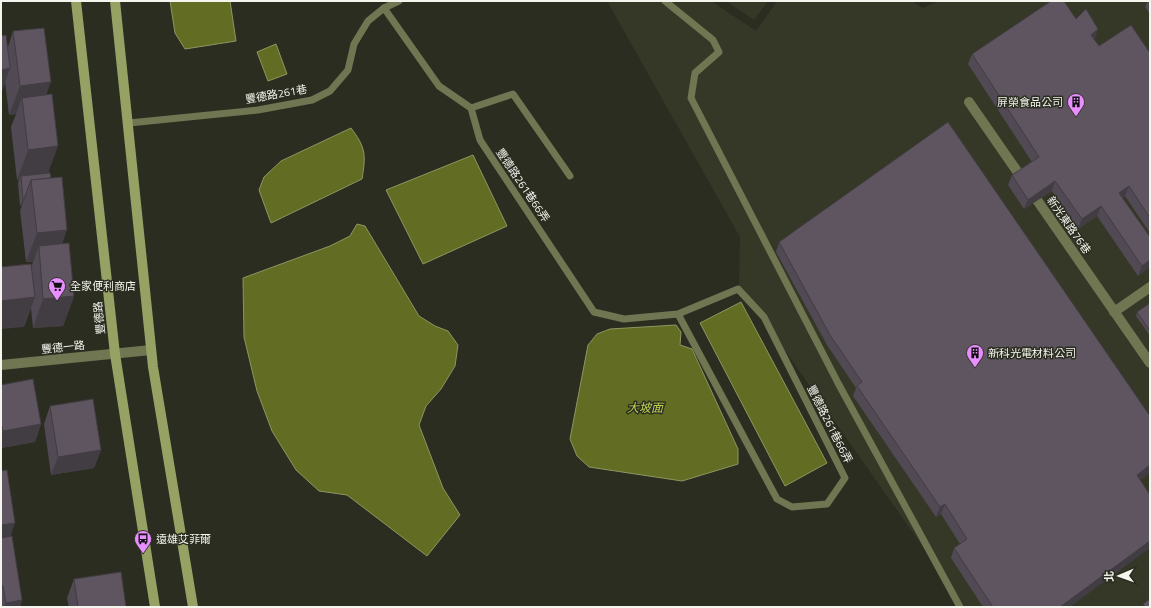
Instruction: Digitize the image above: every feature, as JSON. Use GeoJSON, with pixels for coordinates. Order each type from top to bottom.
{"type":"FeatureCollection","features":[{"type":"Feature","properties":{"kind":"main road","name":"豐德路"},"geometry":{"type":"LineString","coordinates":[[76,1],[115,354],[155,607]]}},
{"type":"Feature","properties":{"kind":"main road"},"geometry":{"type":"LineString","coordinates":[[115,1],[129,123],[151,350],[193,607]]}},
{"type":"Feature","properties":{"kind":"street","name":"新光東路76巷"},"geometry":{"type":"LineString","coordinates":[[970,102],[1150,363]]}},
{"type":"Feature","properties":{"kind":"street"},"geometry":{"type":"LineString","coordinates":[[1114,312],[1150,287]]}},
{"type":"Feature","properties":{"kind":"street","name":"豐德一路"},"geometry":{"type":"LineString","coordinates":[[1,365],[151,350]]}},
{"type":"Feature","properties":{"kind":"lane","name":"豐德路261巷"},"geometry":{"type":"LineString","coordinates":[[129,123],[258,110],[312,100],[330,91],[348,70],[354,44],[368,21],[384,8],[400,1]]}},
{"type":"Feature","properties":{"kind":"lane"},"geometry":{"type":"LineString","coordinates":[[665,1],[713,40],[719,52],[695,73],[691,98],[838,383],[960,607]]}},
{"type":"Feature","properties":{"kind":"lane"},"geometry":{"type":"LineString","coordinates":[[384,8],[439,86],[471,108],[513,94],[570,176]]}},
{"type":"Feature","properties":{"kind":"lane","name":"豐德路261巷66弄"},"geometry":{"type":"LineString","coordinates":[[471,108],[480,140],[594,312],[624,319],[678,314],[738,289],[764,317],[845,478],[827,504],[792,507],[777,499],[678,314]]}},
{"type":"Feature","properties":{"kind":"shaded area"},"geometry":{"type":"Polygon","coordinates":[[[607,1],[711,1],[756,31],[777,1],[912,1],[923,8],[939,1],[1150,1],[1150,607],[965,607],[739,285],[740,237],[607,1]]]}},
{"type":"Feature","properties":{"kind":"shaded area"},"geometry":{"type":"Polygon","coordinates":[[[726,1],[768,1],[754,20],[726,1]]]}},
{"type":"Feature","properties":{"kind":"water"},"geometry":{"type":"Polygon","coordinates":[[[170,1],[230,1],[236,41],[185,49],[175,33],[170,1]]]}},
{"type":"Feature","properties":{"kind":"water"},"geometry":{"type":"Polygon","coordinates":[[[276,44],[287,74],[268,81],[257,52],[276,44]]]}},
{"type":"Feature","properties":{"kind":"water"},"geometry":{"type":"Polygon","coordinates":[[[351,128],[360,141],[364,152],[362,179],[271,223],[259,190],[264,177],[281,161],[351,128]]]}},
{"type":"Feature","properties":{"kind":"water"},"geometry":{"type":"Polygon","coordinates":[[[473,155],[507,226],[423,264],[386,190],[473,155]]]}},
{"type":"Feature","properties":{"kind":"water"},"geometry":{"type":"Polygon","coordinates":[[[357,224],[365,226],[419,316],[435,326],[448,331],[458,345],[455,366],[441,389],[426,406],[419,425],[443,488],[460,515],[427,556],[347,495],[319,491],[296,470],[272,431],[257,391],[244,337],[243,278],[330,246],[350,236],[357,224]]]}},
{"type":"Feature","properties":{"kind":"water"},"geometry":{"type":"Polygon","coordinates":[[[741,302],[827,463],[785,486],[700,323],[741,302]]]}},
{"type":"Feature","properties":{"kind":"water","name":"大坡面"},"geometry":{"type":"Polygon","coordinates":[[[676,325],[681,332],[680,345],[692,349],[738,449],[738,464],[682,481],[589,467],[577,456],[570,439],[588,345],[597,334],[610,329],[676,325]]]}},
{"type":"Feature","properties":{"kind":"building","name":"屏榮食品公司"},"geometry":{"type":"Polygon","coordinates":[[[1051,1],[1064,1],[1076,19],[1086,9],[1098,29],[1091,35],[1099,46],[1131,25],[1150,53],[1150,218],[1129,186],[1119,193],[1150,237],[1150,260],[1142,266],[1101,206],[1082,219],[1055,181],[1028,200],[1012,175],[1039,157],[972,54],[1051,1]]]}},
{"type":"Feature","properties":{"kind":"building"},"geometry":{"type":"Polygon","coordinates":[[[44,28],[51,82],[20,86],[13,31],[44,28]]]}},
{"type":"Feature","properties":{"kind":"building"},"geometry":{"type":"Polygon","coordinates":[[[6,35],[10,68],[1,70],[1,36],[6,35]]]}},
{"type":"Feature","properties":{"kind":"building"},"geometry":{"type":"Polygon","coordinates":[[[52,94],[58,146],[28,150],[22,98],[52,94]]]}},
{"type":"Feature","properties":{"kind":"building","name":"新科光電材料公司"},"geometry":{"type":"Polygon","coordinates":[[[948,122],[1150,416],[1150,465],[1137,475],[1150,495],[1150,541],[1060,607],[993,607],[954,548],[967,539],[945,504],[940,507],[857,386],[862,382],[830,335],[779,242],[948,122]]]}},
{"type":"Feature","properties":{"kind":"building"},"geometry":{"type":"Polygon","coordinates":[[[50,173],[51,178],[31,180],[23,199],[21,176],[50,173]]]}},
{"type":"Feature","properties":{"kind":"building"},"geometry":{"type":"Polygon","coordinates":[[[62,177],[67,230],[37,233],[31,180],[62,177]]]}},
{"type":"Feature","properties":{"kind":"building"},"geometry":{"type":"Polygon","coordinates":[[[69,243],[74,296],[43,299],[39,246],[69,243]]]}},
{"type":"Feature","properties":{"kind":"building"},"geometry":{"type":"Polygon","coordinates":[[[31,264],[35,297],[1,301],[1,267],[31,264]]]}},
{"type":"Feature","properties":{"kind":"building"},"geometry":{"type":"Polygon","coordinates":[[[1150,303],[1150,331],[1137,312],[1150,303]]]}},
{"type":"Feature","properties":{"kind":"building"},"geometry":{"type":"Polygon","coordinates":[[[33,379],[41,424],[3,431],[1,423],[1,385],[33,379]]]}},
{"type":"Feature","properties":{"kind":"building"},"geometry":{"type":"Polygon","coordinates":[[[93,399],[101,450],[58,457],[50,406],[93,399]]]}},
{"type":"Feature","properties":{"kind":"building"},"geometry":{"type":"Polygon","coordinates":[[[7,470],[15,523],[1,525],[1,471],[7,470]]]}},
{"type":"Feature","properties":{"kind":"building"},"geometry":{"type":"Polygon","coordinates":[[[12,536],[22,600],[6,603],[3,586],[1,586],[1,538],[12,536]]]}},
{"type":"Feature","properties":{"kind":"building"},"geometry":{"type":"Polygon","coordinates":[[[121,572],[126,607],[78,607],[74,579],[121,572]]]}},
{"type":"Feature","properties":{"kind":"building"},"geometry":{"type":"Polygon","coordinates":[[[1150,599],[1150,607],[1145,607],[1143,604],[1150,599]]]}},
{"type":"Feature","properties":{"kind":"place","name":"屏榮食品公司"},"geometry":{"type":"Point","coordinates":[1076,117]}},
{"type":"Feature","properties":{"kind":"place","name":"全家便利商店"},"geometry":{"type":"Point","coordinates":[57,301]}},
{"type":"Feature","properties":{"kind":"place","name":"新科光電材料公司"},"geometry":{"type":"Point","coordinates":[975,368]}},
{"type":"Feature","properties":{"kind":"place","name":"遠雄艾菲爾"},"geometry":{"type":"Point","coordinates":[143,554]}}]}
